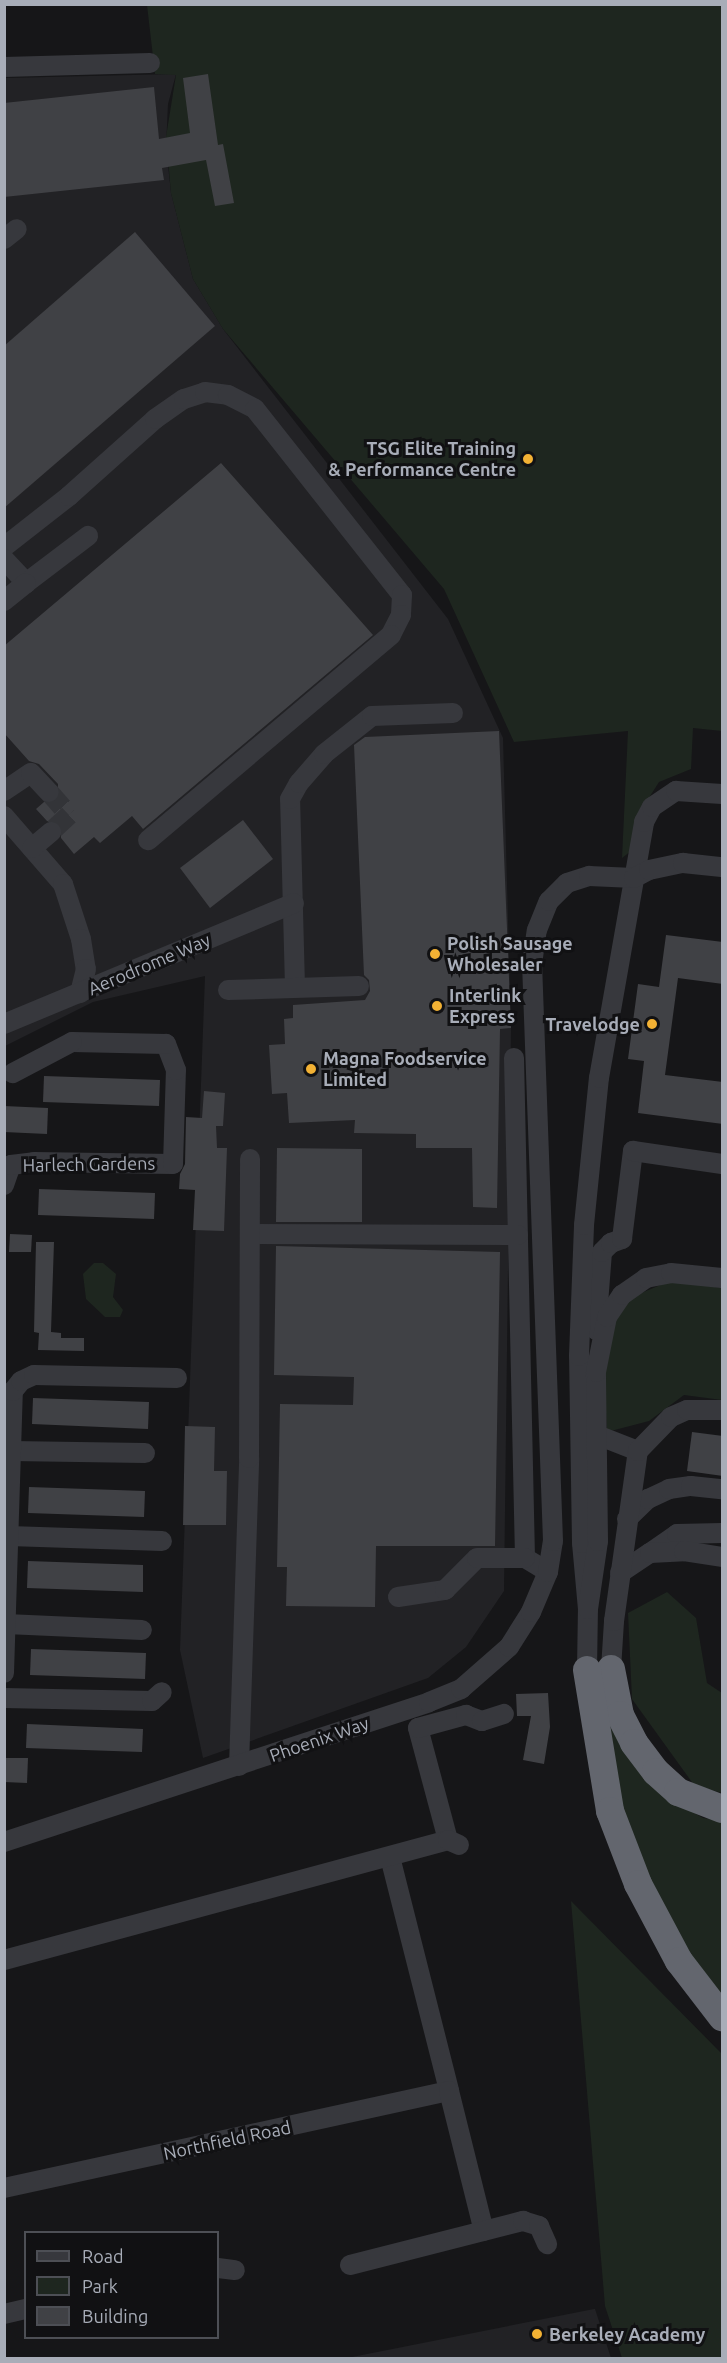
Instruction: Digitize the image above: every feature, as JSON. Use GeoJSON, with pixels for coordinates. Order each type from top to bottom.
{"type":"FeatureCollection","features":[{"type":"Feature","properties":{"kind":"highway"},"geometry":{"type":"LineString","coordinates":[[599,1669],[634,1743],[656,1772],[678,1792],[723,1809]]}},
{"type":"Feature","properties":{"kind":"highway"},"geometry":{"type":"LineString","coordinates":[[599,1669],[610,1811],[638,1884],[679,1961],[723,2017]]}},
{"type":"Feature","properties":{"kind":"street"},"geometry":{"type":"LineString","coordinates":[[4,67],[150,63]]}},
{"type":"Feature","properties":{"kind":"street"},"geometry":{"type":"LineString","coordinates":[[4,547],[69,496],[155,419],[184,399],[205,392],[228,395],[255,409],[402,595],[401,615],[391,635],[148,840]]}},
{"type":"Feature","properties":{"kind":"street"},"geometry":{"type":"LineString","coordinates":[[4,601],[88,536]]}},
{"type":"Feature","properties":{"kind":"street"},"geometry":{"type":"LineString","coordinates":[[4,559],[26,583]]}},
{"type":"Feature","properties":{"kind":"street"},"geometry":{"type":"LineString","coordinates":[[295,987],[290,799],[299,783],[324,754],[372,716],[453,712]]}},
{"type":"Feature","properties":{"kind":"street"},"geometry":{"type":"LineString","coordinates":[[4,791],[31,773],[50,792]]}},
{"type":"Feature","properties":{"kind":"street"},"geometry":{"type":"LineString","coordinates":[[599,1669],[588,1609],[582,1543],[579,1356],[584,1225],[599,1078],[644,822],[652,807],[676,791],[723,794]]}},
{"type":"Feature","properties":{"kind":"street"},"geometry":{"type":"LineString","coordinates":[[4,816],[63,884],[81,939],[86,969],[80,993]]}},
{"type":"Feature","properties":{"kind":"street"},"geometry":{"type":"LineString","coordinates":[[32,848],[51,831]]}},
{"type":"Feature","properties":{"kind":"street"},"geometry":{"type":"LineString","coordinates":[[634,878],[649,870],[682,863],[723,867]]}},
{"type":"Feature","properties":{"kind":"street","name":"Phoenix Way"},"geometry":{"type":"LineString","coordinates":[[4,1842],[239,1766],[461,1689],[509,1647],[531,1612],[548,1572],[553,1540],[532,964],[537,930],[549,901],[567,883],[610,874],[634,878]]}},
{"type":"Feature","properties":{"kind":"street","name":"Aerodrome Way"},"geometry":{"type":"LineString","coordinates":[[4,1024],[294,903]]}},
{"type":"Feature","properties":{"kind":"street"},"geometry":{"type":"LineString","coordinates":[[228,990],[359,986]]}},
{"type":"Feature","properties":{"kind":"street","name":"Harlech Gardens"},"geometry":{"type":"LineString","coordinates":[[4,1185],[8,1165],[34,1162],[173,1164],[176,1070],[166,1044],[72,1042],[13,1073]]}},
{"type":"Feature","properties":{"kind":"street"},"geometry":{"type":"LineString","coordinates":[[514,1058],[525,1558]]}},
{"type":"Feature","properties":{"kind":"street"},"geometry":{"type":"LineString","coordinates":[[588,1609],[598,1541],[596,1372],[602,1252],[610,1243],[622,1239],[633,1151],[723,1164]]}},
{"type":"Feature","properties":{"kind":"street"},"geometry":{"type":"LineString","coordinates":[[239,1766],[249,1458],[250,1159]]}},
{"type":"Feature","properties":{"kind":"street"},"geometry":{"type":"LineString","coordinates":[[251,1234],[518,1235]]}},
{"type":"Feature","properties":{"kind":"street"},"geometry":{"type":"LineString","coordinates":[[596,1372],[607,1317],[622,1295],[646,1278],[671,1273],[723,1278]]}},
{"type":"Feature","properties":{"kind":"street"},"geometry":{"type":"LineString","coordinates":[[4,1673],[9,1536],[7,1475],[11,1450],[13,1392],[21,1381],[34,1375],[177,1378]]}},
{"type":"Feature","properties":{"kind":"street"},"geometry":{"type":"LineString","coordinates":[[599,1669],[620,1573],[638,1451],[671,1417],[687,1410],[723,1410]]}},
{"type":"Feature","properties":{"kind":"street"},"geometry":{"type":"LineString","coordinates":[[597,1436],[638,1451]]}},
{"type":"Feature","properties":{"kind":"street"},"geometry":{"type":"LineString","coordinates":[[11,1450],[145,1453]]}},
{"type":"Feature","properties":{"kind":"street"},"geometry":{"type":"LineString","coordinates":[[627,1519],[648,1499],[669,1489],[691,1486],[723,1489]]}},
{"type":"Feature","properties":{"kind":"street"},"geometry":{"type":"LineString","coordinates":[[620,1573],[677,1534],[723,1533]]}},
{"type":"Feature","properties":{"kind":"street"},"geometry":{"type":"LineString","coordinates":[[9,1536],[162,1541]]}},
{"type":"Feature","properties":{"kind":"street"},"geometry":{"type":"LineString","coordinates":[[650,1553],[684,1551],[723,1557]]}},
{"type":"Feature","properties":{"kind":"street"},"geometry":{"type":"LineString","coordinates":[[398,1597],[445,1590],[477,1558],[525,1558],[548,1572]]}},
{"type":"Feature","properties":{"kind":"street"},"geometry":{"type":"LineString","coordinates":[[6,1624],[142,1630]]}},
{"type":"Feature","properties":{"kind":"street"},"geometry":{"type":"LineString","coordinates":[[4,1698],[152,1701],[162,1692]]}},
{"type":"Feature","properties":{"kind":"street"},"geometry":{"type":"LineString","coordinates":[[4,1960],[390,1857],[454,1843],[418,1728],[466,1715],[482,1721],[504,1714]]}},
{"type":"Feature","properties":{"kind":"street"},"geometry":{"type":"LineString","coordinates":[[390,1857],[484,2231]]}},
{"type":"Feature","properties":{"kind":"street","name":"Northfield Road"},"geometry":{"type":"LineString","coordinates":[[4,2188],[449,2091]]}},
{"type":"Feature","properties":{"kind":"street"},"geometry":{"type":"LineString","coordinates":[[350,2265],[529,2221],[539,2226],[547,2244]]}},
{"type":"Feature","properties":{"kind":"street"},"geometry":{"type":"LineString","coordinates":[[4,2314],[24,2309]]}},
{"type":"Feature","properties":{"kind":"shaded area"},"geometry":{"type":"Polygon","coordinates":[[[176,74],[168,104],[166,147],[171,193],[193,279],[223,329],[448,619],[503,738],[511,1028],[504,1591],[466,1647],[428,1678],[203,1758],[180,1650],[205,976],[93,1002],[5,1046],[5,78],[176,74]]]}},
{"type":"Feature","properties":{"kind":"shaded area","name":"Berkeley Academy"},"geometry":{"type":"Polygon","coordinates":[[[594,2309],[611,2358],[347,2358],[594,2309]]]}},
{"type":"Feature","properties":{"kind":"green space","name":"TSG Elite Training & Performance Centre"},"geometry":{"type":"Polygon","coordinates":[[[147,5],[722,5],[722,731],[693,728],[691,769],[659,782],[638,815],[631,851],[622,858],[628,731],[514,742],[444,589],[223,329],[193,279],[171,193],[166,137],[176,75],[155,74],[147,5]]]}},
{"type":"Feature","properties":{"kind":"green space"},"geometry":{"type":"Polygon","coordinates":[[[94,1263],[103,1263],[116,1274],[113,1297],[123,1310],[120,1317],[105,1317],[86,1299],[83,1274],[94,1263]]]}},
{"type":"Feature","properties":{"kind":"green space"},"geometry":{"type":"Polygon","coordinates":[[[670,1281],[722,1288],[722,1400],[684,1395],[649,1421],[607,1432],[604,1372],[612,1326],[627,1299],[670,1281]]]}},
{"type":"Feature","properties":{"kind":"green space"},"geometry":{"type":"Polygon","coordinates":[[[667,1592],[696,1618],[707,1683],[722,1693],[722,1793],[694,1785],[632,1699],[628,1613],[667,1592]]]}},
{"type":"Feature","properties":{"kind":"green space"},"geometry":{"type":"Polygon","coordinates":[[[601,1715],[686,1808],[703,1818],[722,1821],[722,2000],[705,1980],[649,1887],[617,1790],[601,1715]]]}},
{"type":"Feature","properties":{"kind":"green space"},"geometry":{"type":"Polygon","coordinates":[[[571,1901],[722,2054],[722,2358],[622,2358],[605,2306],[571,1901]]]}},
{"type":"Feature","properties":{"kind":"building"},"geometry":{"type":"Polygon","coordinates":[[[208,74],[218,145],[223,144],[234,203],[215,206],[206,160],[162,168],[164,180],[4,197],[4,103],[154,87],[159,139],[190,133],[183,78],[208,74]]]}},
{"type":"Feature","properties":{"kind":"building"},"geometry":{"type":"Polygon","coordinates":[[[135,232],[215,326],[4,508],[4,346],[135,232]]]}},
{"type":"Feature","properties":{"kind":"building"},"geometry":{"type":"Polygon","coordinates":[[[221,463],[373,635],[143,829],[132,816],[100,843],[94,837],[74,854],[61,838],[60,825],[47,821],[36,809],[44,802],[58,800],[58,784],[39,764],[29,761],[4,733],[4,646],[221,463]]]}},
{"type":"Feature","properties":{"kind":"building"},"geometry":{"type":"Polygon","coordinates":[[[499,731],[511,1028],[500,1029],[497,1208],[473,1207],[472,1148],[416,1148],[416,1134],[354,1133],[355,1120],[289,1123],[287,1093],[272,1094],[269,1045],[285,1044],[284,1019],[293,1018],[293,1005],[365,1000],[370,991],[369,980],[364,975],[354,745],[365,737],[499,731]]]}},
{"type":"Feature","properties":{"kind":"building"},"geometry":{"type":"Polygon","coordinates":[[[243,820],[273,859],[210,908],[180,868],[243,820]]]}},
{"type":"Feature","properties":{"kind":"building","name":"Travelodge"},"geometry":{"type":"Polygon","coordinates":[[[666,935],[723,942],[723,984],[678,978],[665,1075],[723,1082],[723,1124],[638,1113],[644,1061],[628,1059],[638,984],[659,987],[666,935]]]}},
{"type":"Feature","properties":{"kind":"building"},"geometry":{"type":"Polygon","coordinates":[[[44,1076],[160,1080],[159,1106],[43,1102],[44,1076]]]}},
{"type":"Feature","properties":{"kind":"building"},"geometry":{"type":"Polygon","coordinates":[[[204,1091],[225,1093],[223,1126],[216,1126],[217,1148],[227,1148],[224,1231],[193,1230],[195,1190],[179,1189],[180,1174],[185,1164],[186,1117],[202,1118],[204,1091]]]}},
{"type":"Feature","properties":{"kind":"building"},"geometry":{"type":"Polygon","coordinates":[[[4,1106],[48,1108],[47,1134],[4,1132],[4,1106]]]}},
{"type":"Feature","properties":{"kind":"building"},"geometry":{"type":"Polygon","coordinates":[[[277,1148],[362,1149],[362,1222],[276,1222],[277,1148]]]}},
{"type":"Feature","properties":{"kind":"building"},"geometry":{"type":"Polygon","coordinates":[[[39,1189],[155,1193],[154,1219],[38,1215],[39,1189]]]}},
{"type":"Feature","properties":{"kind":"building"},"geometry":{"type":"Polygon","coordinates":[[[10,1234],[32,1235],[31,1252],[9,1252],[10,1234]]]}},
{"type":"Feature","properties":{"kind":"building"},"geometry":{"type":"Polygon","coordinates":[[[36,1242],[54,1242],[51,1332],[61,1333],[61,1338],[84,1338],[84,1351],[38,1350],[39,1333],[34,1332],[36,1242]]]}},
{"type":"Feature","properties":{"kind":"building"},"geometry":{"type":"Polygon","coordinates":[[[276,1246],[500,1252],[495,1546],[376,1546],[375,1607],[286,1606],[287,1567],[277,1567],[280,1404],[353,1405],[354,1377],[274,1375],[276,1246]]]}},
{"type":"Feature","properties":{"kind":"building"},"geometry":{"type":"Polygon","coordinates":[[[33,1398],[149,1402],[148,1429],[32,1424],[33,1398]]]}},
{"type":"Feature","properties":{"kind":"building"},"geometry":{"type":"Polygon","coordinates":[[[185,1426],[215,1427],[214,1471],[227,1471],[226,1525],[183,1525],[185,1426]]]}},
{"type":"Feature","properties":{"kind":"building"},"geometry":{"type":"Polygon","coordinates":[[[692,1432],[723,1436],[723,1476],[687,1471],[692,1432]]]}},
{"type":"Feature","properties":{"kind":"building"},"geometry":{"type":"Polygon","coordinates":[[[29,1487],[145,1491],[144,1517],[28,1513],[29,1487]]]}},
{"type":"Feature","properties":{"kind":"building"},"geometry":{"type":"Polygon","coordinates":[[[28,1561],[143,1565],[143,1592],[27,1588],[28,1561]]]}},
{"type":"Feature","properties":{"kind":"building"},"geometry":{"type":"Polygon","coordinates":[[[31,1649],[146,1653],[145,1679],[30,1675],[31,1649]]]}},
{"type":"Feature","properties":{"kind":"building"},"geometry":{"type":"Polygon","coordinates":[[[548,1693],[550,1727],[544,1764],[523,1760],[531,1716],[517,1716],[516,1694],[548,1693]]]}},
{"type":"Feature","properties":{"kind":"building"},"geometry":{"type":"Polygon","coordinates":[[[27,1724],[143,1729],[142,1752],[26,1748],[27,1724]]]}},
{"type":"Feature","properties":{"kind":"building"},"geometry":{"type":"Polygon","coordinates":[[[4,1758],[28,1758],[27,1783],[4,1782],[4,1758]]]}},
{"type":"Feature","properties":{"kind":"tunnel"},"geometry":{"type":"LineString","coordinates":[[49,792],[69,815],[51,832]]}},
{"type":"Feature","properties":{"kind":"place","name":"TSG Elite Training & Performance Centre"},"geometry":{"type":"Point","coordinates":[528,459]}},
{"type":"Feature","properties":{"kind":"place","name":"Polish Sausage Wholesaler"},"geometry":{"type":"Point","coordinates":[435,954]}},
{"type":"Feature","properties":{"kind":"place","name":"Interlink Express"},"geometry":{"type":"Point","coordinates":[437,1006]}},
{"type":"Feature","properties":{"kind":"place","name":"Travelodge"},"geometry":{"type":"Point","coordinates":[652,1024]}},
{"type":"Feature","properties":{"kind":"place","name":"Magna Foodservice Limited"},"geometry":{"type":"Point","coordinates":[311,1069]}},
{"type":"Feature","properties":{"kind":"place","name":"Berkeley Academy"},"geometry":{"type":"Point","coordinates":[537,2334]}}]}
